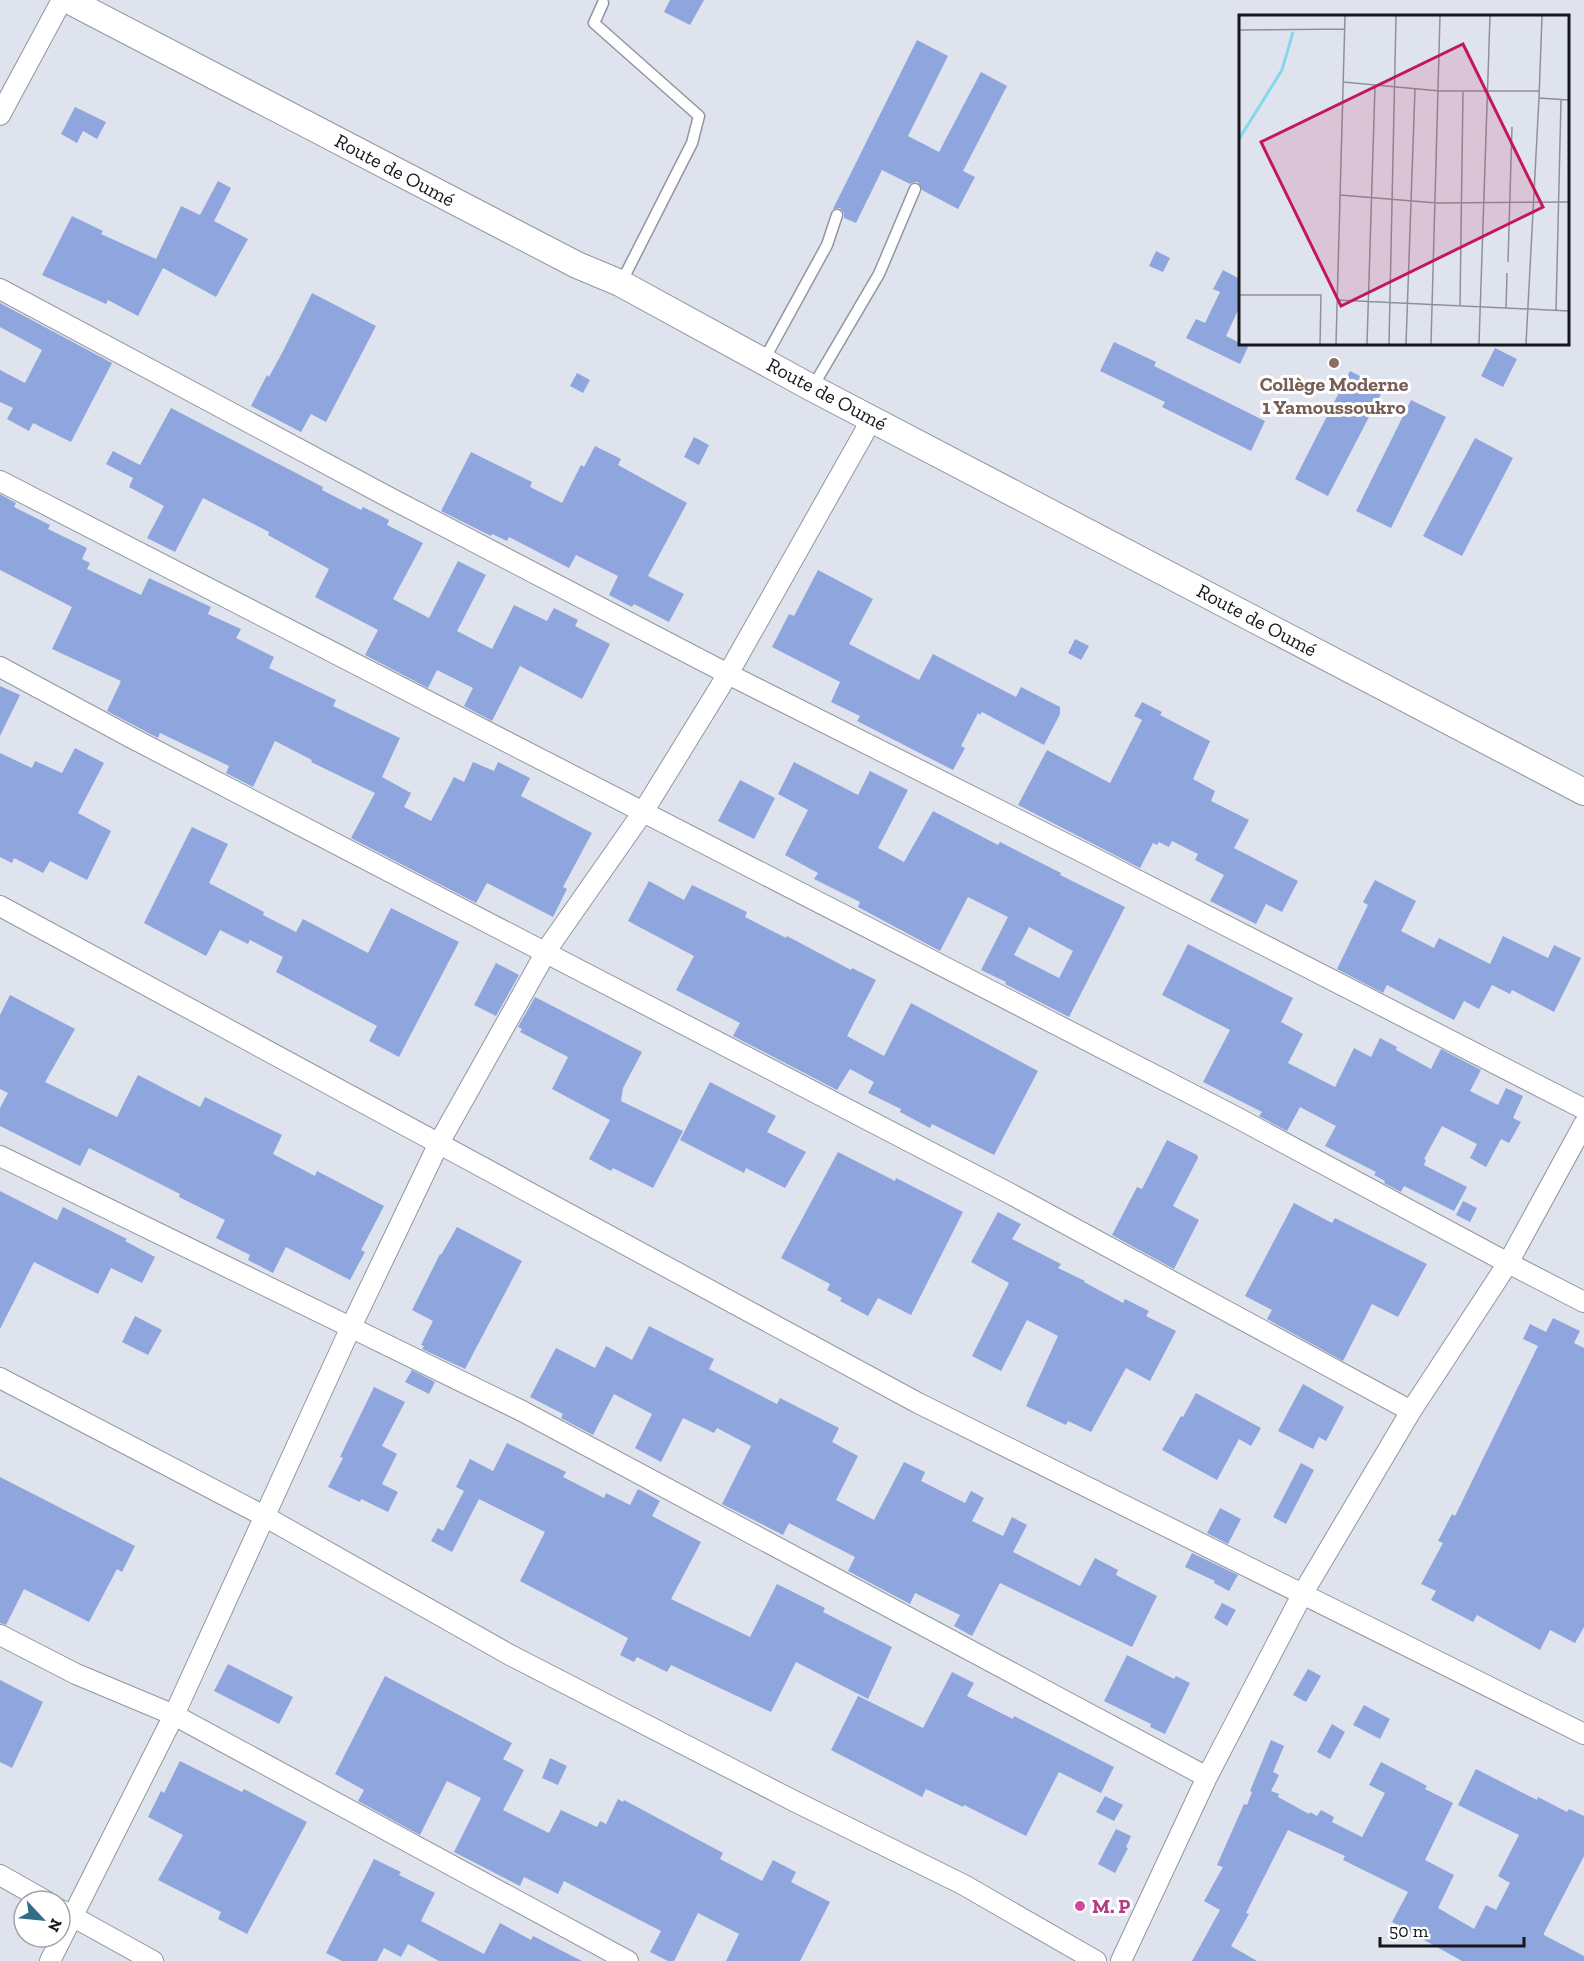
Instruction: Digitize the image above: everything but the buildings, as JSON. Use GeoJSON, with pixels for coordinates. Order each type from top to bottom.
{"type":"FeatureCollection","features":[{"type":"Feature","properties":{"kind":"street"},"geometry":{"type":"LineString","coordinates":[[0,115],[62,0]]}},
{"type":"Feature","properties":{"kind":"street","name":"Route de Oumé"},"geometry":{"type":"LineString","coordinates":[[68,0],[577,265],[621,283],[812,388],[1584,792]]}},
{"type":"Feature","properties":{"kind":"street"},"geometry":{"type":"LineString","coordinates":[[0,289],[392,499],[728,674],[1584,1109]]}},
{"type":"Feature","properties":{"kind":"street"},"geometry":{"type":"LineString","coordinates":[[72,1901],[174,1715],[351,1327],[439,1143],[546,951],[643,812],[728,674],[872,419]]}},
{"type":"Feature","properties":{"kind":"street"},"geometry":{"type":"LineString","coordinates":[[0,481],[1223,1111],[1584,1302]]}},
{"type":"Feature","properties":{"kind":"street"},"geometry":{"type":"LineString","coordinates":[[0,668],[1007,1192],[1411,1411]]}},
{"type":"Feature","properties":{"kind":"street"},"geometry":{"type":"LineString","coordinates":[[0,906],[918,1403],[1584,1734]]}},
{"type":"Feature","properties":{"kind":"street"},"geometry":{"type":"LineString","coordinates":[[1121,1961],[1207,1777],[1303,1593],[1411,1411],[1508,1263],[1584,1124]]}},
{"type":"Feature","properties":{"kind":"street"},"geometry":{"type":"LineString","coordinates":[[0,1156],[522,1411],[1207,1777]]}},
{"type":"Feature","properties":{"kind":"street"},"geometry":{"type":"LineString","coordinates":[[0,1378],[264,1516],[510,1655],[794,1802],[964,1886],[1096,1961]]}},
{"type":"Feature","properties":{"kind":"street"},"geometry":{"type":"LineString","coordinates":[[0,1635],[76,1674],[174,1715],[628,1961]]}},
{"type":"Feature","properties":{"kind":"street"},"geometry":{"type":"LineString","coordinates":[[0,1875],[25,1889]]}},
{"type":"Feature","properties":{"kind":"street"},"geometry":{"type":"LineString","coordinates":[[72,1915],[153,1961]]}},
{"type":"Feature","properties":{"kind":"lane"},"geometry":{"type":"LineString","coordinates":[[603,3],[594,23],[699,116],[692,143],[621,283]]}},
{"type":"Feature","properties":{"kind":"lane"},"geometry":{"type":"LineString","coordinates":[[812,388],[879,274],[915,189]]}},
{"type":"Feature","properties":{"kind":"lane"},"geometry":{"type":"LineString","coordinates":[[764,360],[827,245],[837,215]]}},
{"type":"Feature","properties":{"kind":"place","name":"Collège Moderne 1 Yamoussoukro"},"geometry":{"type":"Point","coordinates":[1334,363]}},
{"type":"Feature","properties":{"kind":"place","name":"M. P"},"geometry":{"type":"Point","coordinates":[1080,1906]}}]}
